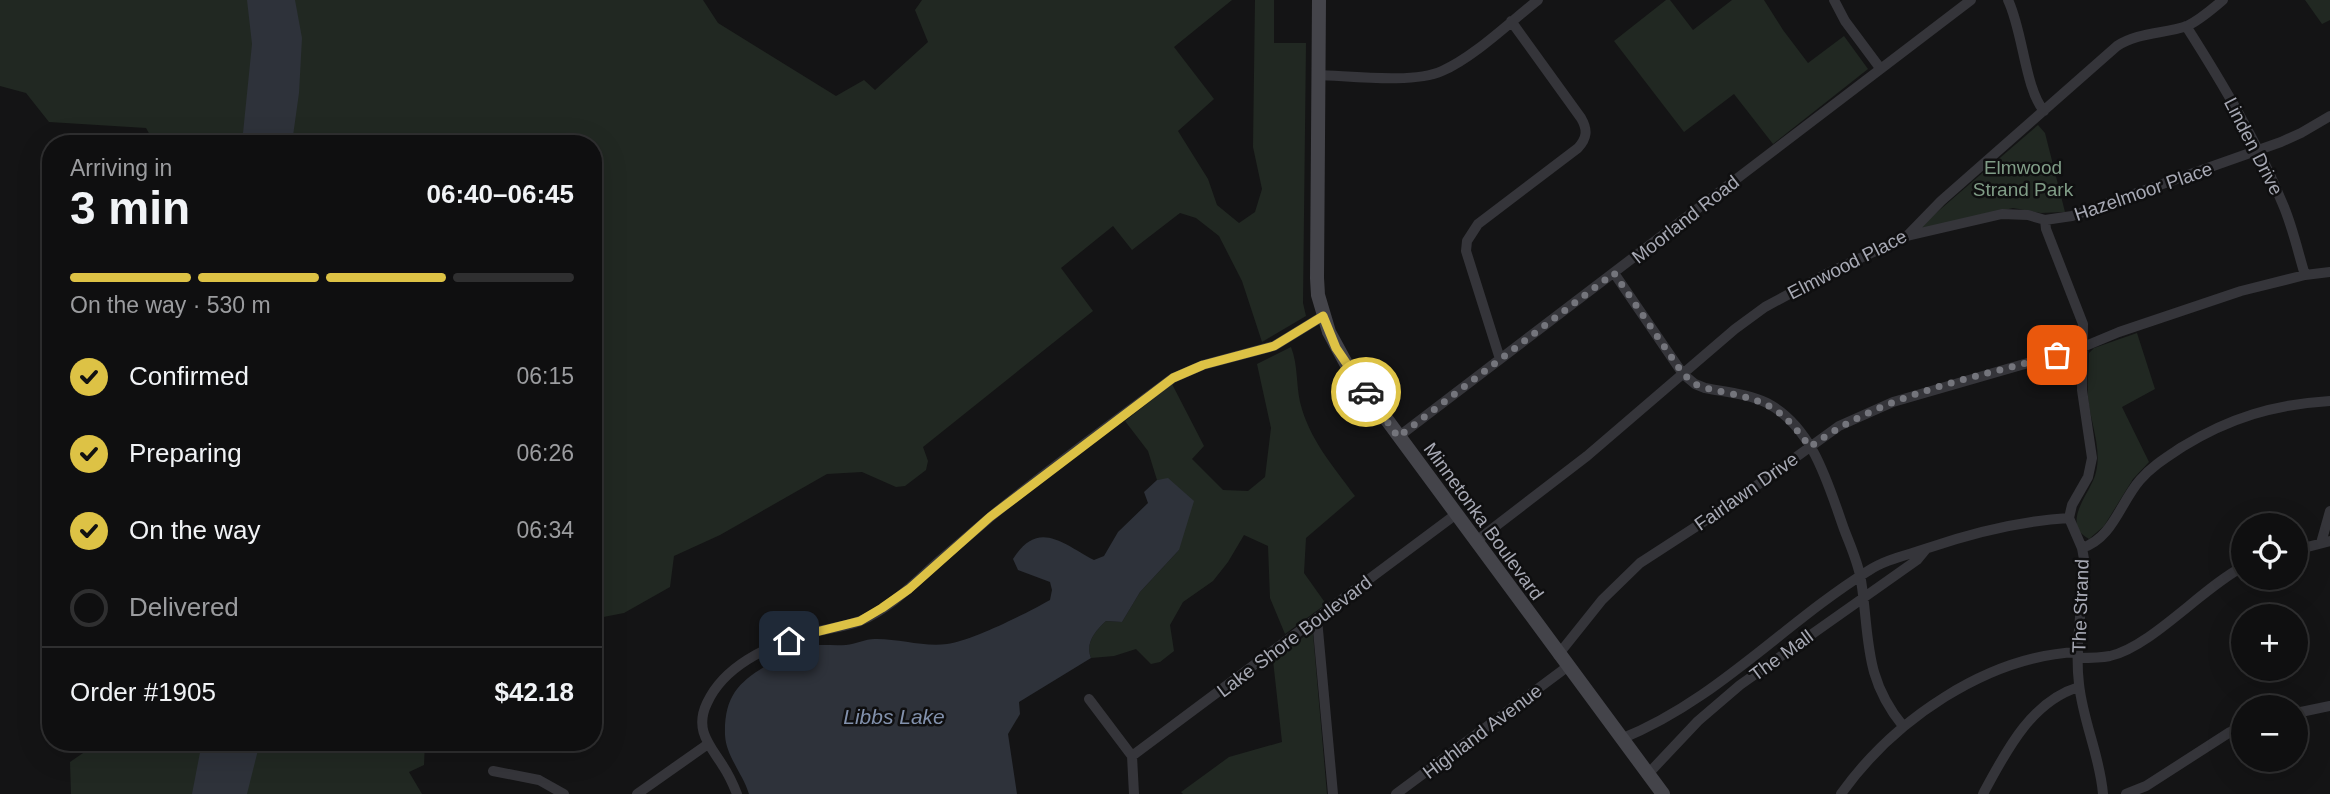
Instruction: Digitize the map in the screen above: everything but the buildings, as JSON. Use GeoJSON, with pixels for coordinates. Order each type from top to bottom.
{"type":"FeatureCollection","features":[{"type":"Feature","properties":{"kind":"main road","name":"Minnetonka Boulevard"},"geometry":{"type":"LineString","coordinates":[[1319,0],[1317,278],[1323,316],[1336,348],[1455,515],[1663,794]]}},
{"type":"Feature","properties":{"kind":"street"},"geometry":{"type":"LineString","coordinates":[[1318,75],[1415,77],[1440,72],[1463,59],[1538,0]]}},
{"type":"Feature","properties":{"kind":"street"},"geometry":{"type":"LineString","coordinates":[[1834,0],[1845,21],[1880,68]]}},
{"type":"Feature","properties":{"kind":"street","name":"Moorland Road"},"geometry":{"type":"LineString","coordinates":[[1398,437],[1971,0]]}},
{"type":"Feature","properties":{"kind":"street"},"geometry":{"type":"LineString","coordinates":[[2008,0],[2021,37],[2036,100],[2044,111]]}},
{"type":"Feature","properties":{"kind":"street","name":"Elmwood Place"},"geometry":{"type":"LineString","coordinates":[[1475,542],[1587,456],[1765,307],[1830,272],[1906,237],[1941,201],[2124,41],[2186,26],[2210,12],[2223,0]]}},
{"type":"Feature","properties":{"kind":"street"},"geometry":{"type":"LineString","coordinates":[[1500,359],[1468,261],[1467,241],[1478,224],[1578,148],[1587,134],[1586,125],[1511,21]]}},
{"type":"Feature","properties":{"kind":"street","name":"Linden Drive"},"geometry":{"type":"LineString","coordinates":[[2186,26],[2233,103],[2285,209],[2305,275]]}},
{"type":"Feature","properties":{"kind":"street","name":"Hazelmoor Place"},"geometry":{"type":"LineString","coordinates":[[1906,237],[2002,214],[2028,215],[2045,220],[2072,216],[2301,133],[2330,116]]}},
{"type":"Feature","properties":{"kind":"street"},"geometry":{"type":"LineString","coordinates":[[2045,220],[2046,229],[2079,307],[2083,324],[2082,390],[2091,458],[2088,477],[2072,505],[2069,518]]}},
{"type":"Feature","properties":{"kind":"street","name":"Fairlawn Drive"},"geometry":{"type":"LineString","coordinates":[[1558,654],[1602,600],[1640,563],[1734,502],[1839,426],[1893,402],[2083,347],[2199,304],[2305,275],[2330,272]]}},
{"type":"Feature","properties":{"kind":"street"},"geometry":{"type":"LineString","coordinates":[[1614,273],[1683,374],[1705,388],[1767,403],[1789,420],[1810,447],[1821,466],[1860,576],[1867,645],[1873,674],[1889,707],[1903,726]]}},
{"type":"Feature","properties":{"kind":"street"},"geometry":{"type":"LineString","coordinates":[[737,794],[708,744],[703,721],[705,707],[722,680],[736,667],[755,655],[804,635],[860,621],[882,608],[909,589],[990,517],[1173,378],[1203,365],[1274,346],[1323,316]]}},
{"type":"Feature","properties":{"kind":"street"},"geometry":{"type":"LineString","coordinates":[[2082,548],[2093,544],[2105,534],[2132,491],[2148,472],[2162,460],[2200,437],[2219,426],[2261,411],[2330,401]]}},
{"type":"Feature","properties":{"kind":"street"},"geometry":{"type":"LineString","coordinates":[[2308,547],[2325,542],[2330,511]]}},
{"type":"Feature","properties":{"kind":"street","name":"Lake Shore Boulevard"},"geometry":{"type":"LineString","coordinates":[[1132,756],[1455,515]]}},
{"type":"Feature","properties":{"kind":"street","name":"The Strand"},"geometry":{"type":"LineString","coordinates":[[2069,518],[2082,548],[2084,570],[2078,655],[2079,687],[2099,764],[2103,794]]}},
{"type":"Feature","properties":{"kind":"street","name":"The Mall"},"geometry":{"type":"LineString","coordinates":[[1621,738],[1688,706],[1860,576],[1881,565],[1914,551],[1998,527],[2069,518]]}},
{"type":"Feature","properties":{"kind":"street","name":"The Mall"},"geometry":{"type":"LineString","coordinates":[[1648,774],[1699,720],[1740,685],[1917,560],[1926,549]]}},
{"type":"Feature","properties":{"kind":"street"},"geometry":{"type":"LineString","coordinates":[[1842,794],[1868,760],[1903,726],[1948,695],[1993,673],[2046,657],[2111,656],[2135,645],[2231,573]]}},
{"type":"Feature","properties":{"kind":"street"},"geometry":{"type":"LineString","coordinates":[[1317,619],[1332,794]]}},
{"type":"Feature","properties":{"kind":"street","name":"Highland Avenue"},"geometry":{"type":"LineString","coordinates":[[1396,794],[1567,667]]}},
{"type":"Feature","properties":{"kind":"street"},"geometry":{"type":"LineString","coordinates":[[1983,794],[2011,744],[2021,732],[2050,701],[2079,687]]}},
{"type":"Feature","properties":{"kind":"street"},"geometry":{"type":"LineString","coordinates":[[1089,699],[1132,756],[1134,794]]}},
{"type":"Feature","properties":{"kind":"street"},"geometry":{"type":"LineString","coordinates":[[2308,711],[2330,706]]}},
{"type":"Feature","properties":{"kind":"street"},"geometry":{"type":"LineString","coordinates":[[2126,794],[2146,786],[2231,732]]}},
{"type":"Feature","properties":{"kind":"street"},"geometry":{"type":"LineString","coordinates":[[637,794],[708,744]]}},
{"type":"Feature","properties":{"kind":"street"},"geometry":{"type":"LineString","coordinates":[[493,771],[540,780],[564,794]]}},
{"type":"Feature","properties":{"kind":"green space"},"geometry":{"type":"Polygon","coordinates":[[[0,0],[703,0],[718,23],[836,96],[864,80],[875,90],[928,42],[915,10],[922,0],[1232,0],[1174,47],[1214,99],[1178,131],[1208,179],[1217,205],[1239,223],[1255,212],[1262,189],[1253,147],[1255,0],[1274,0],[1274,43],[1306,43],[1303,303],[1306,316],[1262,342],[1242,281],[1219,236],[1196,218],[1180,213],[1132,250],[1113,226],[1061,268],[1093,311],[923,447],[928,461],[926,470],[905,486],[896,487],[862,472],[827,474],[720,535],[674,556],[670,587],[624,613],[602,617],[602,135],[150,135],[146,128],[49,122],[26,93],[0,86],[0,0]]]}},
{"type":"Feature","properties":{"kind":"green space"},"geometry":{"type":"Polygon","coordinates":[[[1666,0],[1670,0],[1693,30],[1732,0],[1764,0],[1808,63],[1844,36],[1868,69],[1773,144],[1734,94],[1684,132],[1614,41],[1666,0]]]}},
{"type":"Feature","properties":{"kind":"green space"},"geometry":{"type":"Polygon","coordinates":[[[2305,0],[2330,0],[2330,20],[2322,24],[2305,0]]]}},
{"type":"Feature","properties":{"kind":"green space","name":"Elmwood Strand Park"},"geometry":{"type":"Polygon","coordinates":[[[2038,125],[2045,133],[2065,212],[2041,213],[2013,208],[1922,229],[1921,226],[2038,125]]]}},
{"type":"Feature","properties":{"kind":"green space"},"geometry":{"type":"Polygon","coordinates":[[[2137,333],[2155,389],[2122,407],[2149,462],[2133,479],[2104,526],[2089,539],[2077,525],[2077,516],[2093,480],[2097,463],[2097,444],[2088,397],[2089,353],[2094,348],[2137,333]]]}},
{"type":"Feature","properties":{"kind":"green space"},"geometry":{"type":"Polygon","coordinates":[[[1291,347],[1300,402],[1309,428],[1355,496],[1306,538],[1304,573],[1326,604],[1285,634],[1270,598],[1268,546],[1244,535],[1213,581],[1183,602],[1170,625],[1174,651],[1160,662],[1151,664],[1136,649],[1114,656],[1091,658],[1090,642],[1098,629],[1106,621],[1122,622],[1140,592],[1179,550],[1168,479],[1157,480],[1148,451],[1125,421],[1172,384],[1204,446],[1192,459],[1223,490],[1248,491],[1265,477],[1271,428],[1257,364],[1291,347]]]}},
{"type":"Feature","properties":{"kind":"green space"},"geometry":{"type":"Polygon","coordinates":[[[1310,632],[1313,634],[1327,794],[1183,794],[1181,792],[1229,757],[1282,742],[1273,660],[1310,632]]]}},
{"type":"Feature","properties":{"kind":"green space"},"geometry":{"type":"Polygon","coordinates":[[[86,751],[425,751],[424,765],[409,772],[422,794],[71,794],[70,762],[86,751]]]}},
{"type":"Feature","properties":{"kind":"water"},"geometry":{"type":"Polygon","coordinates":[[[247,0],[295,0],[302,38],[293,135],[243,135],[252,44],[247,0]]]}},
{"type":"Feature","properties":{"kind":"water","name":"Libbs Lake"},"geometry":{"type":"Polygon","coordinates":[[[1168,478],[1194,501],[1179,550],[1140,592],[1122,622],[1106,621],[1098,629],[1090,642],[1091,658],[1019,702],[1020,714],[1008,734],[1017,794],[749,794],[728,750],[725,721],[731,698],[752,675],[782,657],[809,646],[846,645],[873,639],[947,644],[970,638],[1014,619],[1050,600],[1052,590],[1050,582],[1018,570],[1013,559],[1022,547],[1041,537],[1051,538],[1094,560],[1104,556],[1118,532],[1148,503],[1144,492],[1157,480],[1168,478]]]}},
{"type":"Feature","properties":{"kind":"water"},"geometry":{"type":"Polygon","coordinates":[[[200,751],[258,751],[247,794],[192,794],[200,751]]]}},
{"type":"Feature","properties":{"kind":"way so far"},"geometry":{"type":"LineString","coordinates":[[1366,392],[1398,437],[1614,273],[1683,374],[1705,388],[1767,403],[1789,420],[1810,447],[1839,426],[1893,402],[2057,355]]}},
{"type":"Feature","properties":{"kind":"route"},"geometry":{"type":"LineString","coordinates":[[789,641],[860,621],[882,608],[909,589],[990,517],[1141,401],[1173,378],[1196,368],[1274,346],[1323,316],[1336,348],[1366,392]]}}]}
